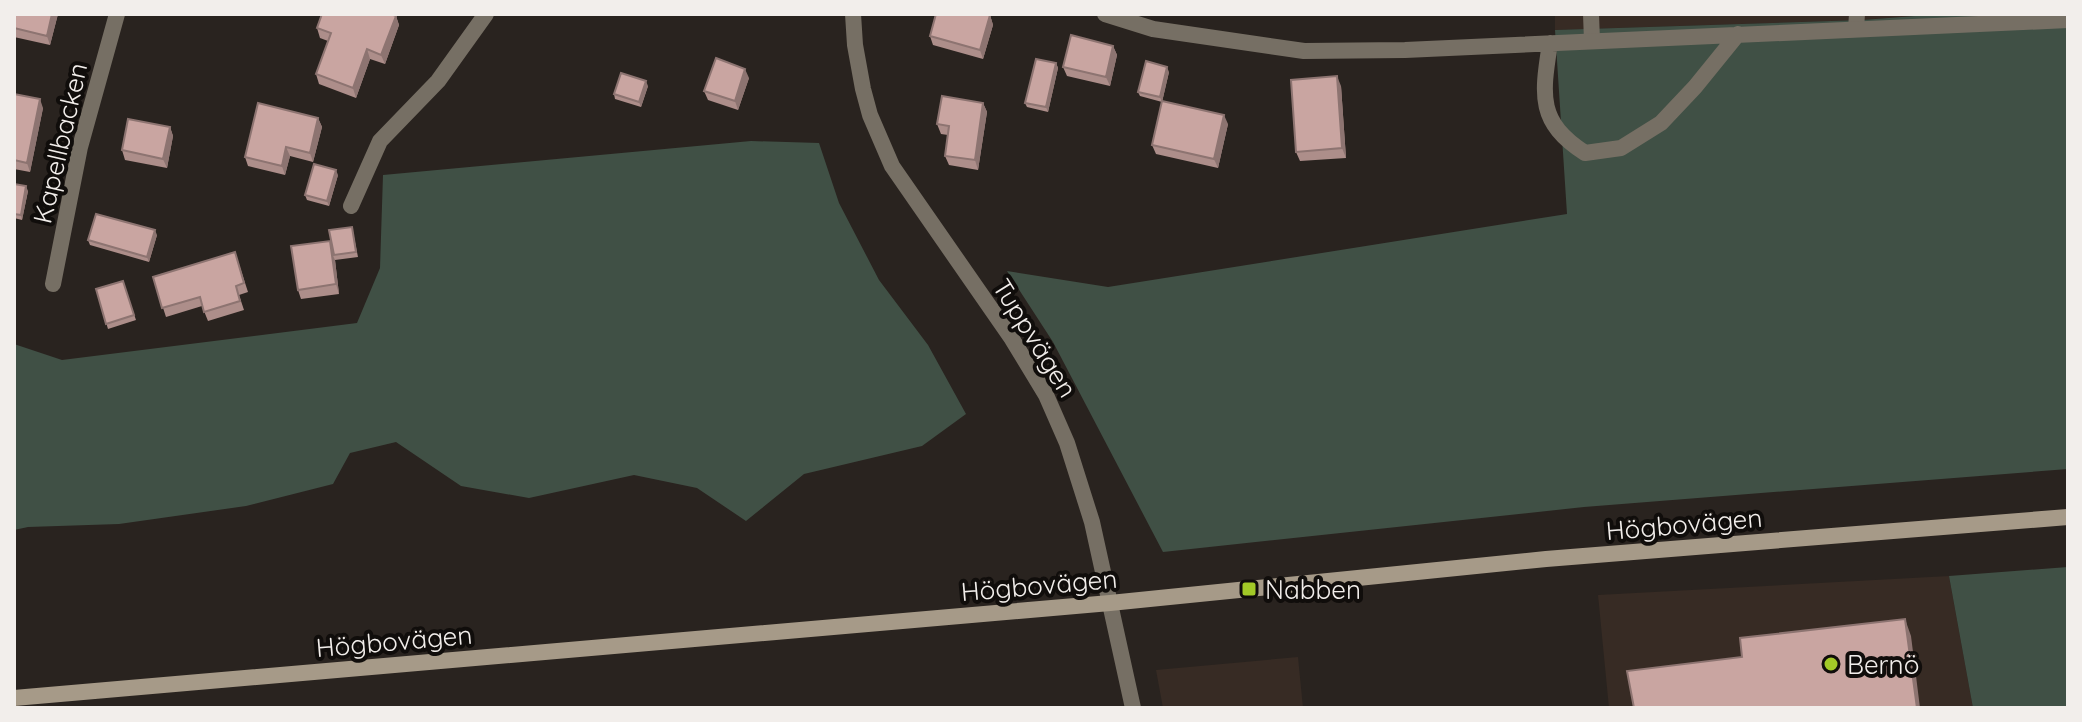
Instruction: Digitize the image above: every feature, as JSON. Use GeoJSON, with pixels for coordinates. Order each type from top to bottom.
{"type":"FeatureCollection","features":[{"type":"Feature","properties":{"kind":"main road","name":"Högbovägen"},"geometry":{"type":"LineString","coordinates":[[14,698],[1110,603],[1546,559],[2068,517]]}},
{"type":"Feature","properties":{"kind":"street","name":"Kapellbacken"},"geometry":{"type":"LineString","coordinates":[[53,284],[80,147],[117,14]]}},
{"type":"Feature","properties":{"kind":"street"},"geometry":{"type":"LineString","coordinates":[[351,206],[380,141],[438,81],[486,14]]}},
{"type":"Feature","properties":{"kind":"street","name":"Tuppvägen"},"geometry":{"type":"LineString","coordinates":[[853,14],[863,89],[870,115],[892,166],[1012,339],[1046,395],[1067,443],[1092,522],[1133,708]]}},
{"type":"Feature","properties":{"kind":"street"},"geometry":{"type":"LineString","coordinates":[[1105,14],[1153,29],[1304,51],[1405,50],[1738,34],[1857,21],[2068,20]]}},
{"type":"Feature","properties":{"kind":"street"},"geometry":{"type":"LineString","coordinates":[[1591,14],[1592,41]]}},
{"type":"Feature","properties":{"kind":"street"},"geometry":{"type":"LineString","coordinates":[[1550,43],[1544,82],[1549,117],[1565,140],[1585,153],[1621,148],[1661,123],[1738,34]]}},
{"type":"Feature","properties":{"kind":"shaded area"},"geometry":{"type":"Polygon","coordinates":[[[1555,14],[1941,14],[1862,20],[1555,30],[1555,14]]]}},
{"type":"Feature","properties":{"kind":"shaded area"},"geometry":{"type":"Polygon","coordinates":[[[1949,576],[1973,708],[1609,708],[1598,595],[1949,576]]]}},
{"type":"Feature","properties":{"kind":"shaded area"},"geometry":{"type":"Polygon","coordinates":[[[1298,657],[1303,708],[1163,708],[1156,670],[1298,657]]]}},
{"type":"Feature","properties":{"kind":"green space"},"geometry":{"type":"Polygon","coordinates":[[[1941,14],[2068,14],[2068,469],[1584,507],[1163,552],[1053,342],[1007,271],[1108,287],[1567,214],[1555,30],[1862,20],[1941,14]]]}},
{"type":"Feature","properties":{"kind":"green space"},"geometry":{"type":"Polygon","coordinates":[[[751,141],[819,143],[839,203],[879,280],[928,345],[966,414],[922,446],[804,474],[746,521],[697,488],[634,475],[529,498],[461,486],[396,442],[350,453],[333,484],[246,506],[119,524],[14,530],[14,344],[62,360],[357,323],[380,268],[383,175],[751,141]]]}},
{"type":"Feature","properties":{"kind":"green space"},"geometry":{"type":"Polygon","coordinates":[[[2068,567],[2068,708],[1973,708],[1949,576],[2068,567]]]}},
{"type":"Feature","properties":{"kind":"building"},"geometry":{"type":"Polygon","coordinates":[[[14,14],[52,14],[47,36],[14,28],[14,14]]]}},
{"type":"Feature","properties":{"kind":"building"},"geometry":{"type":"Polygon","coordinates":[[[322,14],[396,16],[381,55],[367,49],[353,88],[316,74],[331,33],[317,28],[322,14]]]}},
{"type":"Feature","properties":{"kind":"building"},"geometry":{"type":"Polygon","coordinates":[[[936,14],[990,15],[980,50],[930,36],[936,14]]]}},
{"type":"Feature","properties":{"kind":"building"},"geometry":{"type":"Polygon","coordinates":[[[1071,35],[1113,46],[1106,77],[1063,67],[1071,35]]]}},
{"type":"Feature","properties":{"kind":"building"},"geometry":{"type":"Polygon","coordinates":[[[716,58],[745,69],[735,101],[704,91],[716,58]]]}},
{"type":"Feature","properties":{"kind":"building"},"geometry":{"type":"Polygon","coordinates":[[[1036,59],[1056,63],[1046,107],[1025,103],[1036,59]]]}},
{"type":"Feature","properties":{"kind":"building"},"geometry":{"type":"Polygon","coordinates":[[[1146,61],[1167,67],[1160,97],[1138,92],[1146,61]]]}},
{"type":"Feature","properties":{"kind":"building"},"geometry":{"type":"Polygon","coordinates":[[[621,73],[646,81],[639,102],[614,94],[621,73]]]}},
{"type":"Feature","properties":{"kind":"building"},"geometry":{"type":"Polygon","coordinates":[[[1337,76],[1342,148],[1296,152],[1291,80],[1337,76]]]}},
{"type":"Feature","properties":{"kind":"building"},"geometry":{"type":"Polygon","coordinates":[[[14,94],[40,99],[27,163],[14,160],[14,94]]]}},
{"type":"Feature","properties":{"kind":"building"},"geometry":{"type":"Polygon","coordinates":[[[942,96],[983,103],[975,160],[945,156],[949,126],[937,124],[942,96]]]}},
{"type":"Feature","properties":{"kind":"building"},"geometry":{"type":"Polygon","coordinates":[[[1162,101],[1224,115],[1214,159],[1152,145],[1162,101]]]}},
{"type":"Feature","properties":{"kind":"building"},"geometry":{"type":"Polygon","coordinates":[[[258,103],[318,118],[310,153],[286,147],[282,166],[245,157],[258,103]]]}},
{"type":"Feature","properties":{"kind":"building"},"geometry":{"type":"Polygon","coordinates":[[[128,119],[170,127],[163,159],[122,150],[128,119]]]}},
{"type":"Feature","properties":{"kind":"building"},"geometry":{"type":"Polygon","coordinates":[[[314,164],[336,170],[327,201],[305,195],[314,164]]]}},
{"type":"Feature","properties":{"kind":"building"},"geometry":{"type":"Polygon","coordinates":[[[14,184],[26,186],[21,215],[14,214],[14,184]]]}},
{"type":"Feature","properties":{"kind":"building"},"geometry":{"type":"Polygon","coordinates":[[[96,214],[155,230],[147,257],[88,240],[96,214]]]}},
{"type":"Feature","properties":{"kind":"building"},"geometry":{"type":"Polygon","coordinates":[[[352,227],[356,252],[334,255],[329,230],[352,227]]]}},
{"type":"Feature","properties":{"kind":"building"},"geometry":{"type":"Polygon","coordinates":[[[330,241],[336,284],[298,290],[291,246],[330,241]]]}},
{"type":"Feature","properties":{"kind":"building"},"geometry":{"type":"Polygon","coordinates":[[[235,252],[244,283],[236,286],[240,301],[204,312],[200,297],[162,308],[153,277],[235,252]]]}},
{"type":"Feature","properties":{"kind":"building"},"geometry":{"type":"Polygon","coordinates":[[[123,281],[134,315],[106,324],[96,289],[123,281]]]}},
{"type":"Feature","properties":{"kind":"building","name":"Bernö"},"geometry":{"type":"Polygon","coordinates":[[[1905,619],[1917,708],[1634,708],[1627,671],[1742,657],[1740,638],[1905,619]]]}},
{"type":"Feature","properties":{"kind":"place","name":"Nabben"},"geometry":{"type":"Point","coordinates":[1249,589]}},
{"type":"Feature","properties":{"kind":"place","name":"Bernö"},"geometry":{"type":"Point","coordinates":[1831,664]}}]}
